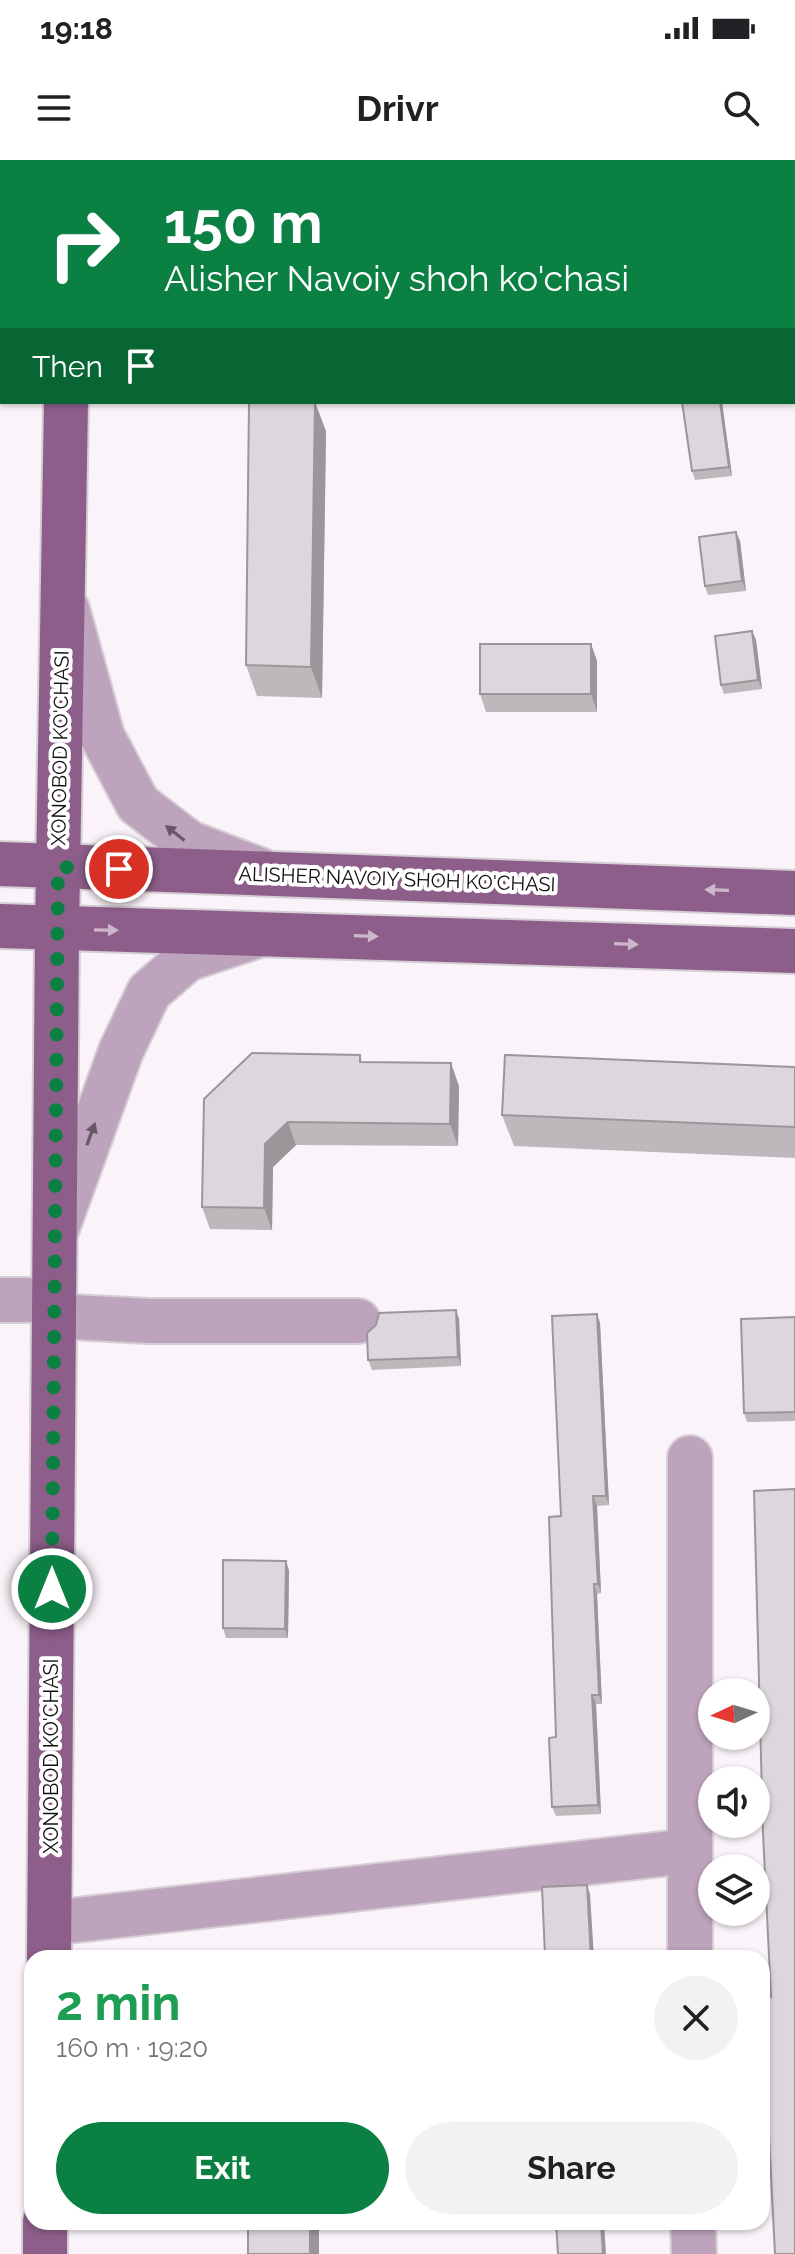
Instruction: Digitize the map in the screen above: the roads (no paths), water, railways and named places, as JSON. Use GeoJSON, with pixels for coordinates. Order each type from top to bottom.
{"type":"FeatureCollection","features":[{"type":"Feature","properties":{"kind":"main road","name":"XONOBOD KO'CHASI"},"geometry":{"type":"LineString","coordinates":[[50,1940],[57,929],[66,404]]}},
{"type":"Feature","properties":{"kind":"main road","name":"ALISHER NAVOIY SHOH KO'CHASI"},"geometry":{"type":"LineString","coordinates":[[0,864],[795,893]]}},
{"type":"Feature","properties":{"kind":"main road"},"geometry":{"type":"LineString","coordinates":[[0,926],[795,951]]}},
{"type":"Feature","properties":{"kind":"main road"},"geometry":{"type":"LineString","coordinates":[[45,2230],[45,2254]]}},
{"type":"Feature","properties":{"kind":"street"},"geometry":{"type":"LineString","coordinates":[[63,593],[102,736],[138,804],[189,843],[272,874]]}},
{"type":"Feature","properties":{"kind":"street"},"geometry":{"type":"LineString","coordinates":[[55,1234],[121,1051],[149,992],[187,959],[266,933]]}},
{"type":"Feature","properties":{"kind":"street"},"geometry":{"type":"LineString","coordinates":[[0,1300],[148,1321],[358,1321]]}},
{"type":"Feature","properties":{"kind":"street"},"geometry":{"type":"LineString","coordinates":[[690,1458],[690,1950]]}},
{"type":"Feature","properties":{"kind":"street"},"geometry":{"type":"LineString","coordinates":[[50,1940],[689,1851]]}},
{"type":"Feature","properties":{"kind":"street"},"geometry":{"type":"LineString","coordinates":[[693,2230],[694,2254]]}}]}
